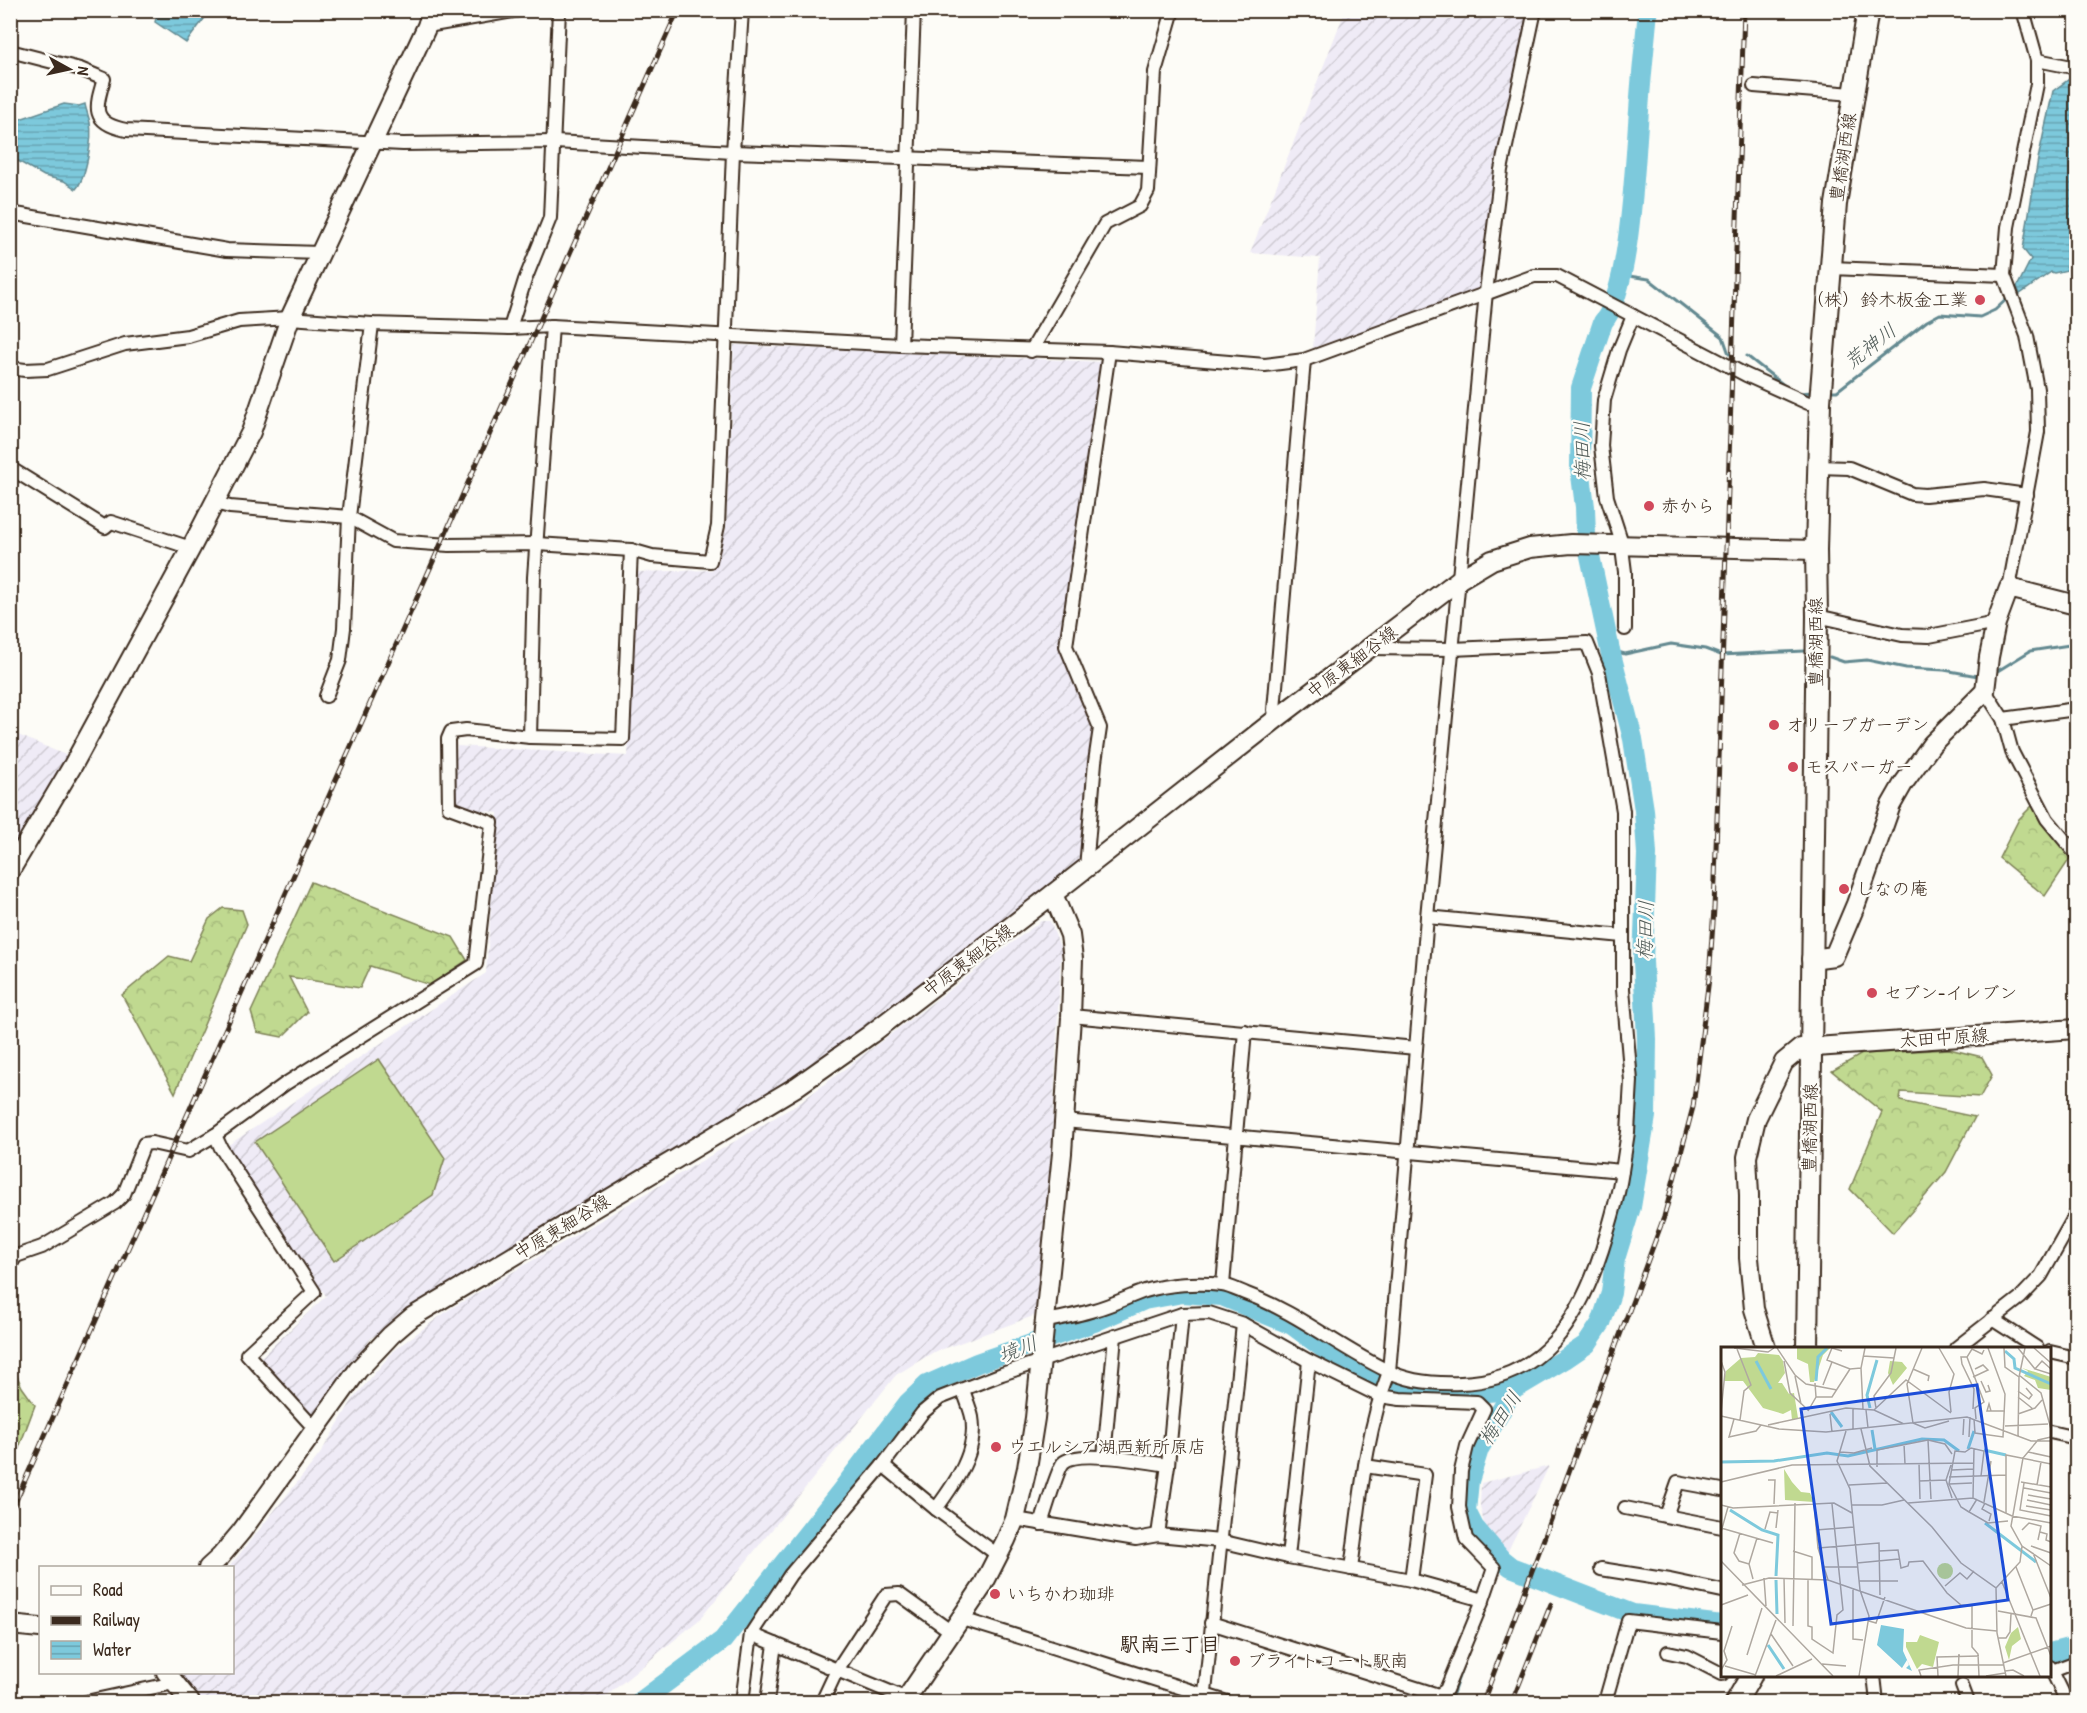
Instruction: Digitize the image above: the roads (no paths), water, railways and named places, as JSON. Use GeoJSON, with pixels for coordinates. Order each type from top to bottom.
{"type":"FeatureCollection","features":[{"type":"Feature","properties":{"kind":"main road","name":"豊橋湖西線"},"geometry":{"type":"LineString","coordinates":[[1807,1347],[1816,550],[1821,394],[1836,204],[1868,10]]}},
{"type":"Feature","properties":{"kind":"street"},"geometry":{"type":"LineString","coordinates":[[10,871],[73,765],[251,432],[290,318],[430,18],[519,10]]}},
{"type":"Feature","properties":{"kind":"street"},"geometry":{"type":"LineString","coordinates":[[510,328],[525,280],[550,218],[559,10]]}},
{"type":"Feature","properties":{"kind":"street"},"geometry":{"type":"LineString","coordinates":[[215,503],[230,507],[349,517],[393,542],[449,545],[537,544],[631,550],[652,556],[710,561],[718,526],[733,152],[742,10]]}},
{"type":"Feature","properties":{"kind":"street"},"geometry":{"type":"LineString","coordinates":[[901,345],[914,10]]}},
{"type":"Feature","properties":{"kind":"street"},"geometry":{"type":"LineString","coordinates":[[1031,351],[1105,224],[1140,206],[1148,191],[1155,72],[1173,10]]}},
{"type":"Feature","properties":{"kind":"street"},"geometry":{"type":"LineString","coordinates":[[1351,1569],[1365,1466],[1380,1396],[1389,1372],[1427,917],[1486,292],[1501,170],[1535,10]]}},
{"type":"Feature","properties":{"kind":"street"},"geometry":{"type":"LineString","coordinates":[[1811,959],[1834,956],[1856,904],[1891,805],[1903,784],[1932,744],[1985,691],[1996,623],[2009,588],[2037,432],[2037,389],[2027,336],[2004,275],[2008,227],[2037,84],[2037,60],[2023,10]]}},
{"type":"Feature","properties":{"kind":"street"},"geometry":{"type":"LineString","coordinates":[[10,51],[80,69],[104,79],[97,103],[99,116],[109,127],[126,130],[403,144],[555,142],[733,152],[1149,167]]}},
{"type":"Feature","properties":{"kind":"street"},"geometry":{"type":"LineString","coordinates":[[2037,60],[2075,66]]}},
{"type":"Feature","properties":{"kind":"street"},"geometry":{"type":"LineString","coordinates":[[1754,86],[1853,94]]}},
{"type":"Feature","properties":{"kind":"street"},"geometry":{"type":"LineString","coordinates":[[10,213],[227,250],[320,254]]}},
{"type":"Feature","properties":{"kind":"street"},"geometry":{"type":"LineString","coordinates":[[1831,268],[2004,275]]}},
{"type":"Feature","properties":{"kind":"street"},"geometry":{"type":"LineString","coordinates":[[10,368],[48,369],[124,344],[188,336],[239,321],[290,318],[372,324],[510,328],[552,326],[901,345],[1109,352],[1265,365],[1304,360],[1534,276],[1557,276],[1746,375],[1808,403],[1821,394]]}},
{"type":"Feature","properties":{"kind":"street"},"geometry":{"type":"LineString","coordinates":[[1625,628],[1625,572],[1607,497],[1601,446],[1604,400],[1631,315]]}},
{"type":"Feature","properties":{"kind":"street"},"geometry":{"type":"LineString","coordinates":[[326,696],[340,660],[344,628],[349,517],[372,324]]}},
{"type":"Feature","properties":{"kind":"street"},"geometry":{"type":"LineString","coordinates":[[530,737],[534,577],[552,326]]}},
{"type":"Feature","properties":{"kind":"street"},"geometry":{"type":"LineString","coordinates":[[1086,868],[1100,728],[1065,646],[1109,352]]}},
{"type":"Feature","properties":{"kind":"street"},"geometry":{"type":"LineString","coordinates":[[1276,719],[1274,710],[1304,360]]}},
{"type":"Feature","properties":{"kind":"street"},"geometry":{"type":"LineString","coordinates":[[1818,467],[1849,468],[1912,494],[1925,495],[1984,489],[2027,495]]}},
{"type":"Feature","properties":{"kind":"street"},"geometry":{"type":"LineString","coordinates":[[10,468],[105,527],[111,522],[191,548]]}},
{"type":"Feature","properties":{"kind":"street","name":"中原東細谷線"},"geometry":{"type":"LineString","coordinates":[[210,1566],[241,1532],[358,1370],[390,1335],[412,1317],[795,1087],[871,1034],[1460,579],[1492,560],[1530,548],[1571,544],[1816,550]]}},
{"type":"Feature","properties":{"kind":"street"},"geometry":{"type":"LineString","coordinates":[[10,1264],[16,1256],[42,1247],[114,1203],[124,1194],[144,1144],[152,1143],[188,1151],[215,1136],[285,1084],[476,963],[492,823],[449,807],[448,740],[452,732],[466,730],[530,737],[622,739],[631,550]]}},
{"type":"Feature","properties":{"kind":"street"},"geometry":{"type":"LineString","coordinates":[[2009,588],[2076,605]]}},
{"type":"Feature","properties":{"kind":"street"},"geometry":{"type":"LineString","coordinates":[[1817,616],[1902,635],[1929,636],[1996,623]]}},
{"type":"Feature","properties":{"kind":"street"},"geometry":{"type":"LineString","coordinates":[[1045,1325],[1093,1311],[1146,1291],[1173,1285],[1223,1285],[1284,1309],[1325,1336],[1389,1372],[1427,1382],[1471,1383],[1522,1366],[1546,1350],[1564,1330],[1582,1301],[1608,1232],[1622,1171],[1628,1132],[1631,1081],[1623,989],[1623,810],[1599,673],[1587,643],[1452,649],[1369,648]]}},
{"type":"Feature","properties":{"kind":"street"},"geometry":{"type":"LineString","coordinates":[[1985,691],[2003,719],[2012,752],[2047,819],[2076,854]]}},
{"type":"Feature","properties":{"kind":"street"},"geometry":{"type":"LineString","coordinates":[[2003,719],[2076,709]]}},
{"type":"Feature","properties":{"kind":"street"},"geometry":{"type":"LineString","coordinates":[[751,1634],[905,1701],[958,1626],[999,1556],[1015,1519],[1027,1468],[1035,1418],[1064,1121],[1071,1016],[1073,959],[1070,935],[1053,894]]}},
{"type":"Feature","properties":{"kind":"street"},"geometry":{"type":"LineString","coordinates":[[1427,917],[1623,936]]}},
{"type":"Feature","properties":{"kind":"street"},"geometry":{"type":"LineString","coordinates":[[1071,1016],[1416,1048]]}},
{"type":"Feature","properties":{"kind":"street","name":"太田中原線"},"geometry":{"type":"LineString","coordinates":[[1811,1047],[2076,1029]]}},
{"type":"Feature","properties":{"kind":"street"},"geometry":{"type":"LineString","coordinates":[[1223,1285],[1245,1031]]}},
{"type":"Feature","properties":{"kind":"street"},"geometry":{"type":"LineString","coordinates":[[1766,1347],[1754,1310],[1749,1258],[1747,1156],[1756,1119],[1784,1062],[1801,1048],[1811,1047]]}},
{"type":"Feature","properties":{"kind":"street"},"geometry":{"type":"LineString","coordinates":[[1064,1121],[1622,1171]]}},
{"type":"Feature","properties":{"kind":"street"},"geometry":{"type":"LineString","coordinates":[[215,1136],[314,1292],[247,1354],[316,1430]]}},
{"type":"Feature","properties":{"kind":"street"},"geometry":{"type":"LineString","coordinates":[[1957,1347],[2020,1298],[2041,1276],[2076,1214]]}},
{"type":"Feature","properties":{"kind":"street"},"geometry":{"type":"LineString","coordinates":[[742,1702],[751,1634],[790,1575],[883,1465],[922,1413],[940,1398],[1002,1374],[1182,1314],[1209,1313],[1243,1324],[1309,1361],[1380,1396],[1400,1400],[1477,1402],[1484,1409],[1467,1446],[1461,1471],[1459,1507],[1466,1539],[1494,1568],[1446,1690],[1438,1695],[1211,1623]]}},
{"type":"Feature","properties":{"kind":"street"},"geometry":{"type":"LineString","coordinates":[[1158,1535],[1168,1465],[1182,1314]]}},
{"type":"Feature","properties":{"kind":"street"},"geometry":{"type":"LineString","coordinates":[[1992,1319],[2035,1347]]}},
{"type":"Feature","properties":{"kind":"street"},"geometry":{"type":"LineString","coordinates":[[1204,1699],[1243,1324]]}},
{"type":"Feature","properties":{"kind":"street"},"geometry":{"type":"LineString","coordinates":[[1104,1457],[1115,1336]]}},
{"type":"Feature","properties":{"kind":"street"},"geometry":{"type":"LineString","coordinates":[[2051,1353],[2076,1359]]}},
{"type":"Feature","properties":{"kind":"street"},"geometry":{"type":"LineString","coordinates":[[1288,1557],[1309,1361]]}},
{"type":"Feature","properties":{"kind":"street"},"geometry":{"type":"LineString","coordinates":[[936,1509],[955,1483],[970,1446],[972,1420],[963,1390]]}},
{"type":"Feature","properties":{"kind":"street"},"geometry":{"type":"LineString","coordinates":[[2051,1432],[2076,1440]]}},
{"type":"Feature","properties":{"kind":"street"},"geometry":{"type":"LineString","coordinates":[[1041,1524],[1062,1464],[1072,1457],[1104,1457],[1168,1465]]}},
{"type":"Feature","properties":{"kind":"street"},"geometry":{"type":"LineString","coordinates":[[883,1465],[936,1509],[999,1556]]}},
{"type":"Feature","properties":{"kind":"street"},"geometry":{"type":"LineString","coordinates":[[1365,1466],[1425,1475],[1411,1580]]}},
{"type":"Feature","properties":{"kind":"street"},"geometry":{"type":"LineString","coordinates":[[1666,1516],[1678,1482],[1721,1490]]}},
{"type":"Feature","properties":{"kind":"street"},"geometry":{"type":"LineString","coordinates":[[1625,1508],[1721,1527]]}},
{"type":"Feature","properties":{"kind":"street"},"geometry":{"type":"LineString","coordinates":[[1015,1519],[1136,1539],[1158,1535],[1220,1541],[1288,1557],[1411,1580],[1483,1600]]}},
{"type":"Feature","properties":{"kind":"street"},"geometry":{"type":"LineString","coordinates":[[1602,1569],[1721,1591]]}},
{"type":"Feature","properties":{"kind":"street"},"geometry":{"type":"LineString","coordinates":[[822,1702],[837,1670],[886,1595],[899,1594],[958,1626],[1204,1699],[1227,1702]]}},
{"type":"Feature","properties":{"kind":"street"},"geometry":{"type":"LineString","coordinates":[[1605,1702],[1628,1621],[1721,1632]]}},
{"type":"Feature","properties":{"kind":"street"},"geometry":{"type":"LineString","coordinates":[[10,1625],[39,1628]]}},
{"type":"Feature","properties":{"kind":"street"},"geometry":{"type":"LineString","coordinates":[[767,1702],[775,1644]]}},
{"type":"Feature","properties":{"kind":"street"},"geometry":{"type":"LineString","coordinates":[[1668,1652],[1687,1656],[1721,1673]]}},
{"type":"Feature","properties":{"kind":"street"},"geometry":{"type":"LineString","coordinates":[[2067,1702],[2051,1669],[2076,1662]]}},
{"type":"Feature","properties":{"kind":"street"},"geometry":{"type":"LineString","coordinates":[[1727,1677],[1744,1688]]}},
{"type":"Feature","properties":{"kind":"street"},"geometry":{"type":"LineString","coordinates":[[1874,1677],[1877,1702]]}},
{"type":"Feature","properties":{"kind":"street"},"geometry":{"type":"LineString","coordinates":[[86,1702],[170,1678],[190,1702]]}},
{"type":"Feature","properties":{"kind":"street"},"geometry":{"type":"LineString","coordinates":[[1962,1686],[1968,1702]]}},
{"type":"Feature","properties":{"kind":"water"},"geometry":{"type":"Polygon","coordinates":[[[158,10],[210,11],[186,43],[155,22],[158,10]]]}},
{"type":"Feature","properties":{"kind":"water"},"geometry":{"type":"Polygon","coordinates":[[[2072,77],[2076,81],[2076,268],[2051,272],[2020,294],[2017,287],[2031,259],[2023,249],[2038,159],[2053,91],[2072,77]]]}},
{"type":"Feature","properties":{"kind":"water"},"geometry":{"type":"Polygon","coordinates":[[[64,104],[79,106],[85,104],[91,130],[88,158],[80,184],[76,189],[64,181],[44,176],[11,157],[11,122],[64,104]]]}},
{"type":"Feature","properties":{"kind":"waterway","name":"梅田川"},"geometry":{"type":"LineString","coordinates":[[1648,10],[1626,253],[1620,282],[1612,306],[1603,322],[1581,388],[1580,467],[1586,537],[1610,650],[1633,739],[1644,810],[1647,854],[1643,961],[1647,1039],[1646,1116],[1631,1207],[1615,1259],[1611,1293],[1601,1323],[1587,1344],[1513,1390],[1479,1449],[1469,1481],[1466,1511],[1474,1527],[1501,1559],[1511,1567],[1633,1614],[1721,1625]]}},
{"type":"Feature","properties":{"kind":"waterway","name":"荒神川"},"geometry":{"type":"LineString","coordinates":[[1622,275],[1649,279],[1723,337],[1729,354]]}},
{"type":"Feature","properties":{"kind":"waterway","name":"荒神川"},"geometry":{"type":"LineString","coordinates":[[1829,391],[1837,391],[1927,321],[1940,314],[1980,317],[1995,310],[2009,297]]}},
{"type":"Feature","properties":{"kind":"waterway","name":"荒神川"},"geometry":{"type":"LineString","coordinates":[[1747,356],[1785,386]]}},
{"type":"Feature","properties":{"kind":"waterway","name":"荒神川"},"geometry":{"type":"LineString","coordinates":[[1799,393],[1813,392]]}},
{"type":"Feature","properties":{"kind":"waterway"},"geometry":{"type":"LineString","coordinates":[[1610,650],[1625,654],[1671,644],[1705,649],[1721,655],[1805,651]]}},
{"type":"Feature","properties":{"kind":"waterway"},"geometry":{"type":"LineString","coordinates":[[1996,672],[2030,651],[2076,644]]}},
{"type":"Feature","properties":{"kind":"waterway"},"geometry":{"type":"LineString","coordinates":[[1830,657],[1844,662],[1867,660],[1906,668],[1944,670],[1978,676]]}},
{"type":"Feature","properties":{"kind":"waterway","name":"境川"},"geometry":{"type":"LineString","coordinates":[[640,1702],[723,1640],[908,1403],[927,1385],[977,1363],[1094,1322],[1144,1300],[1183,1293],[1222,1296],[1292,1325],[1327,1351],[1364,1371],[1391,1383],[1415,1390],[1442,1394],[1513,1390]]}},
{"type":"Feature","properties":{"kind":"waterway"},"geometry":{"type":"LineString","coordinates":[[1498,1568],[1501,1559]]}},
{"type":"Feature","properties":{"kind":"waterway","name":"梅田川"},"geometry":{"type":"LineString","coordinates":[[2051,1653],[2076,1646]]}},
{"type":"Feature","properties":{"kind":"waterway"},"geometry":{"type":"LineString","coordinates":[[1450,1702],[1466,1656]]}},
{"type":"Feature","properties":{"kind":"railway"},"geometry":{"type":"LineString","coordinates":[[10,1514],[678,10]]}},
{"type":"Feature","properties":{"kind":"railway"},"geometry":{"type":"LineString","coordinates":[[1483,1702],[1664,1217],[1693,1107],[1709,978],[1714,909],[1744,10]]}},
{"type":"Feature","properties":{"kind":"railway"},"geometry":{"type":"LineString","coordinates":[[1512,1702],[1551,1604]]}},
{"type":"Feature","properties":{"kind":"place","name":"（株）鈴木板金工業"},"geometry":{"type":"Point","coordinates":[1980,300]}},
{"type":"Feature","properties":{"kind":"place","name":"赤から"},"geometry":{"type":"Point","coordinates":[1649,506]}},
{"type":"Feature","properties":{"kind":"place","name":"オリーブガーデン"},"geometry":{"type":"Point","coordinates":[1774,725]}},
{"type":"Feature","properties":{"kind":"place","name":"モスバーガー"},"geometry":{"type":"Point","coordinates":[1793,767]}},
{"type":"Feature","properties":{"kind":"place","name":"しなの庵"},"geometry":{"type":"Point","coordinates":[1844,889]}},
{"type":"Feature","properties":{"kind":"place","name":"セブン-イレブン"},"geometry":{"type":"Point","coordinates":[1872,993]}},
{"type":"Feature","properties":{"kind":"place","name":"ウエルシア湖西新所原店"},"geometry":{"type":"Point","coordinates":[996,1447]}},
{"type":"Feature","properties":{"kind":"place","name":"いちかわ珈琲"},"geometry":{"type":"Point","coordinates":[995,1594]}},
{"type":"Feature","properties":{"kind":"place","name":"ブライトコート駅南"},"geometry":{"type":"Point","coordinates":[1235,1661]}},
{"type":"Feature","properties":{"kind":"district","name":"駅南三丁目"},"geometry":{"type":"Point","coordinates":[1170,1644]}}]}
